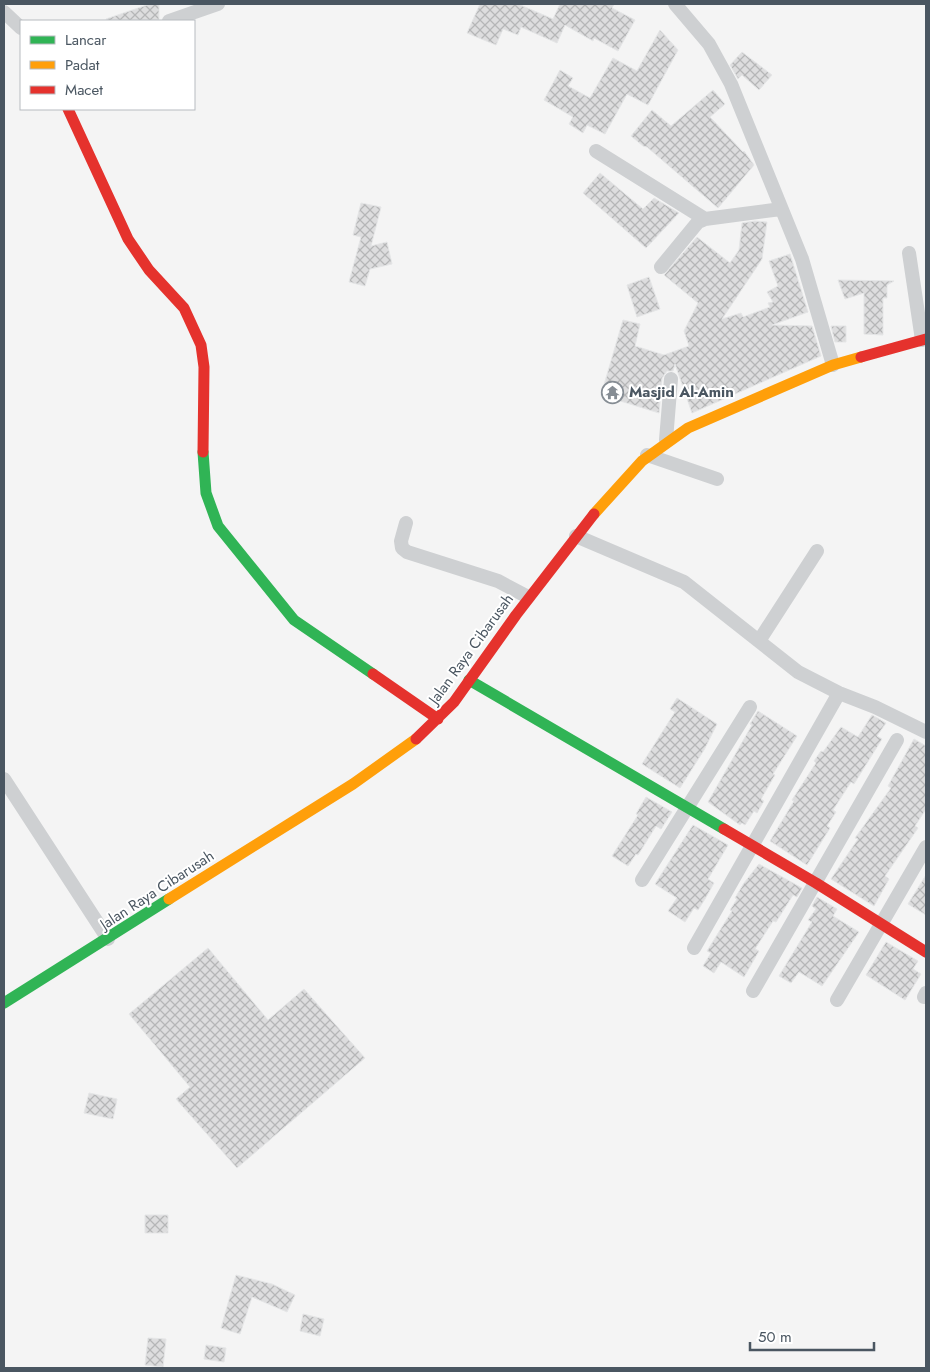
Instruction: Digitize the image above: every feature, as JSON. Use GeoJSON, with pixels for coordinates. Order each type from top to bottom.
{"type":"FeatureCollection","features":[{"type":"Feature","properties":{"kind":"street"},"geometry":{"type":"LineString","coordinates":[[172,20],[218,4]]}},
{"type":"Feature","properties":{"kind":"street"},"geometry":{"type":"LineString","coordinates":[[675,4],[709,44],[731,84],[802,259],[833,365]]}},
{"type":"Feature","properties":{"kind":"street"},"geometry":{"type":"LineString","coordinates":[[4,12],[20,27]]}},
{"type":"Feature","properties":{"kind":"street"},"geometry":{"type":"LineString","coordinates":[[68,110],[128,239],[149,270],[184,308],[198,336],[204,366],[203,465],[206,492],[218,526],[294,620],[438,719]]}},
{"type":"Feature","properties":{"kind":"street"},"geometry":{"type":"LineString","coordinates":[[596,151],[704,220]]}},
{"type":"Feature","properties":{"kind":"street"},"geometry":{"type":"LineString","coordinates":[[661,267],[692,227],[704,220],[781,209]]}},
{"type":"Feature","properties":{"kind":"street"},"geometry":{"type":"LineString","coordinates":[[908,253],[924,340]]}},
{"type":"Feature","properties":{"kind":"street","name":"Jalan Raya Cibarusah"},"geometry":{"type":"LineString","coordinates":[[4,1003],[108,939],[393,756],[438,719],[469,680],[528,597],[611,493],[647,455],[666,440],[688,428],[833,365],[924,340]]}},
{"type":"Feature","properties":{"kind":"street"},"geometry":{"type":"LineString","coordinates":[[666,440],[672,379]]}},
{"type":"Feature","properties":{"kind":"street"},"geometry":{"type":"LineString","coordinates":[[647,455],[717,479]]}},
{"type":"Feature","properties":{"kind":"street"},"geometry":{"type":"LineString","coordinates":[[406,523],[401,541],[402,548],[407,552],[498,580],[528,597]]}},
{"type":"Feature","properties":{"kind":"street"},"geometry":{"type":"LineString","coordinates":[[576,536],[684,582],[798,672],[839,693],[875,706],[926,732]]}},
{"type":"Feature","properties":{"kind":"street"},"geometry":{"type":"LineString","coordinates":[[759,641],[818,551]]}},
{"type":"Feature","properties":{"kind":"street"},"geometry":{"type":"LineString","coordinates":[[469,680],[816,883],[926,952]]}},
{"type":"Feature","properties":{"kind":"street"},"geometry":{"type":"LineString","coordinates":[[694,948],[839,693]]}},
{"type":"Feature","properties":{"kind":"street"},"geometry":{"type":"LineString","coordinates":[[642,880],[750,707]]}},
{"type":"Feature","properties":{"kind":"street"},"geometry":{"type":"LineString","coordinates":[[753,991],[897,740]]}},
{"type":"Feature","properties":{"kind":"street"},"geometry":{"type":"LineString","coordinates":[[4,779],[108,939]]}},
{"type":"Feature","properties":{"kind":"street"},"geometry":{"type":"LineString","coordinates":[[837,1000],[926,847]]}},
{"type":"Feature","properties":{"kind":"building"},"geometry":{"type":"Polygon","coordinates":[[[159,4],[159,20],[106,19],[147,5],[159,4]]]}},
{"type":"Feature","properties":{"kind":"building"},"geometry":{"type":"Polygon","coordinates":[[[480,4],[518,4],[553,19],[560,4],[614,4],[612,8],[635,20],[618,51],[594,38],[593,41],[565,25],[557,43],[521,27],[518,35],[503,29],[496,45],[467,33],[480,4]]]}},
{"type":"Feature","properties":{"kind":"building"},"geometry":{"type":"Polygon","coordinates":[[[660,30],[678,50],[648,105],[627,94],[605,134],[587,125],[583,133],[569,124],[573,117],[544,100],[560,70],[573,78],[568,86],[590,98],[613,58],[637,71],[660,30]]]}},
{"type":"Feature","properties":{"kind":"building"},"geometry":{"type":"Polygon","coordinates":[[[742,52],[772,75],[759,90],[742,75],[738,79],[730,65],[742,52]]]}},
{"type":"Feature","properties":{"kind":"building"},"geometry":{"type":"Polygon","coordinates":[[[713,90],[725,104],[710,117],[744,151],[754,165],[718,208],[647,147],[631,136],[652,110],[671,126],[713,90]]]}},
{"type":"Feature","properties":{"kind":"building"},"geometry":{"type":"Polygon","coordinates":[[[600,173],[643,209],[654,198],[679,213],[646,248],[583,193],[600,173]]]}},
{"type":"Feature","properties":{"kind":"building"},"geometry":{"type":"Polygon","coordinates":[[[361,203],[381,207],[371,246],[387,242],[392,264],[370,269],[365,286],[349,282],[361,237],[353,235],[361,203]]]}},
{"type":"Feature","properties":{"kind":"building"},"geometry":{"type":"Polygon","coordinates":[[[767,222],[762,259],[722,319],[741,313],[743,317],[770,307],[768,303],[773,302],[767,292],[778,286],[769,261],[790,254],[808,312],[772,325],[812,326],[821,356],[692,413],[675,364],[673,371],[667,371],[662,378],[659,413],[601,395],[623,320],[640,324],[635,346],[664,355],[689,346],[684,331],[698,303],[664,275],[697,237],[730,263],[739,250],[742,223],[767,222]]]}},
{"type":"Feature","properties":{"kind":"building"},"geometry":{"type":"Polygon","coordinates":[[[649,277],[660,309],[637,317],[627,285],[649,277]]]}},
{"type":"Feature","properties":{"kind":"building"},"geometry":{"type":"Polygon","coordinates":[[[838,280],[894,281],[887,285],[887,298],[883,298],[883,335],[864,334],[864,293],[845,299],[838,280]]]}},
{"type":"Feature","properties":{"kind":"building"},"geometry":{"type":"Polygon","coordinates":[[[831,326],[846,326],[846,342],[835,342],[831,326]]]}},
{"type":"Feature","properties":{"kind":"building"},"geometry":{"type":"Polygon","coordinates":[[[677,698],[717,724],[704,750],[680,788],[642,764],[675,712],[670,709],[677,698]]]}},
{"type":"Feature","properties":{"kind":"building"},"geometry":{"type":"Polygon","coordinates":[[[758,711],[797,736],[773,774],[775,775],[761,799],[764,801],[757,813],[754,811],[745,825],[742,823],[740,825],[708,802],[758,711]]]}},
{"type":"Feature","properties":{"kind":"building"},"geometry":{"type":"Polygon","coordinates":[[[872,715],[886,723],[877,736],[882,739],[854,784],[851,782],[833,810],[836,812],[827,826],[830,828],[807,865],[770,841],[794,801],[792,800],[816,763],[814,761],[821,751],[823,752],[841,727],[858,737],[872,715]]]}},
{"type":"Feature","properties":{"kind":"building"},"geometry":{"type":"Polygon","coordinates":[[[914,739],[926,746],[926,809],[915,826],[918,828],[885,876],[889,879],[874,906],[831,879],[858,839],[855,838],[891,788],[888,786],[914,739]]]}},
{"type":"Feature","properties":{"kind":"building"},"geometry":{"type":"Polygon","coordinates":[[[646,797],[672,812],[661,829],[656,826],[638,855],[636,854],[628,866],[612,856],[638,815],[636,814],[646,797]]]}},
{"type":"Feature","properties":{"kind":"building"},"geometry":{"type":"Polygon","coordinates":[[[693,825],[728,845],[708,879],[714,883],[698,910],[694,908],[685,922],[668,911],[677,898],[655,884],[693,825]]]}},
{"type":"Feature","properties":{"kind":"building"},"geometry":{"type":"Polygon","coordinates":[[[759,864],[802,888],[797,897],[793,895],[776,922],[773,921],[755,949],[759,951],[744,977],[721,962],[714,973],[703,966],[711,953],[707,951],[732,911],[730,910],[737,899],[735,898],[759,864]]]}},
{"type":"Feature","properties":{"kind":"building"},"geometry":{"type":"Polygon","coordinates":[[[926,875],[926,915],[908,904],[926,875]]]}},
{"type":"Feature","properties":{"kind":"building"},"geometry":{"type":"Polygon","coordinates":[[[817,897],[837,909],[833,916],[859,932],[822,986],[799,972],[791,983],[779,976],[812,922],[808,920],[816,909],[812,906],[817,897]]]}},
{"type":"Feature","properties":{"kind":"building"},"geometry":{"type":"Polygon","coordinates":[[[886,942],[918,961],[913,969],[921,974],[905,1000],[866,975],[886,942]]]}},
{"type":"Feature","properties":{"kind":"building"},"geometry":{"type":"Polygon","coordinates":[[[208,948],[268,1020],[304,989],[365,1058],[237,1168],[176,1099],[190,1087],[129,1014],[208,948]]]}},
{"type":"Feature","properties":{"kind":"building"},"geometry":{"type":"Polygon","coordinates":[[[89,1093],[117,1099],[113,1119],[84,1113],[89,1093]]]}},
{"type":"Feature","properties":{"kind":"building"},"geometry":{"type":"Polygon","coordinates":[[[145,1215],[168,1215],[168,1233],[145,1233],[145,1215]]]}},
{"type":"Feature","properties":{"kind":"building"},"geometry":{"type":"Polygon","coordinates":[[[236,1275],[272,1284],[295,1295],[287,1312],[252,1297],[240,1334],[221,1328],[236,1275]]]}},
{"type":"Feature","properties":{"kind":"building"},"geometry":{"type":"Polygon","coordinates":[[[303,1314],[324,1319],[320,1336],[300,1331],[303,1314]]]}},
{"type":"Feature","properties":{"kind":"building"},"geometry":{"type":"Polygon","coordinates":[[[148,1338],[166,1339],[163,1367],[145,1365],[148,1338]]]}},
{"type":"Feature","properties":{"kind":"building"},"geometry":{"type":"Polygon","coordinates":[[[206,1345],[226,1348],[224,1362],[204,1359],[206,1345]]]}},
{"type":"Feature","properties":{"kind":"traffic: fast"},"geometry":{"type":"LineString","coordinates":[[203,452],[206,493],[218,526],[294,620],[373,674]]}},
{"type":"Feature","properties":{"kind":"traffic: fast"},"geometry":{"type":"LineString","coordinates":[[469,680],[724,829]]}},
{"type":"Feature","properties":{"kind":"traffic: fast"},"geometry":{"type":"LineString","coordinates":[[4,1003],[169,899]]}},
{"type":"Feature","properties":{"kind":"traffic: slow"},"geometry":{"type":"LineString","coordinates":[[594,514],[642,461],[688,428],[833,365],[861,357]]}},
{"type":"Feature","properties":{"kind":"traffic: slow"},"geometry":{"type":"LineString","coordinates":[[169,899],[353,784],[416,739]]}},
{"type":"Feature","properties":{"kind":"traffic: jam"},"geometry":{"type":"LineString","coordinates":[[68,110],[128,239],[149,270],[184,308],[201,345],[204,367],[203,452]]}},
{"type":"Feature","properties":{"kind":"traffic: jam"},"geometry":{"type":"LineString","coordinates":[[861,357],[926,339]]}},
{"type":"Feature","properties":{"kind":"traffic: jam"},"geometry":{"type":"LineString","coordinates":[[416,739],[454,702],[516,615],[594,514]]}},
{"type":"Feature","properties":{"kind":"traffic: jam"},"geometry":{"type":"LineString","coordinates":[[373,674],[438,719]]}},
{"type":"Feature","properties":{"kind":"traffic: jam"},"geometry":{"type":"LineString","coordinates":[[724,829],[816,883],[926,952]]}},
{"type":"Feature","properties":{"kind":"place","name":"Masjid Al-Amin"},"geometry":{"type":"Point","coordinates":[613,392]}}]}
